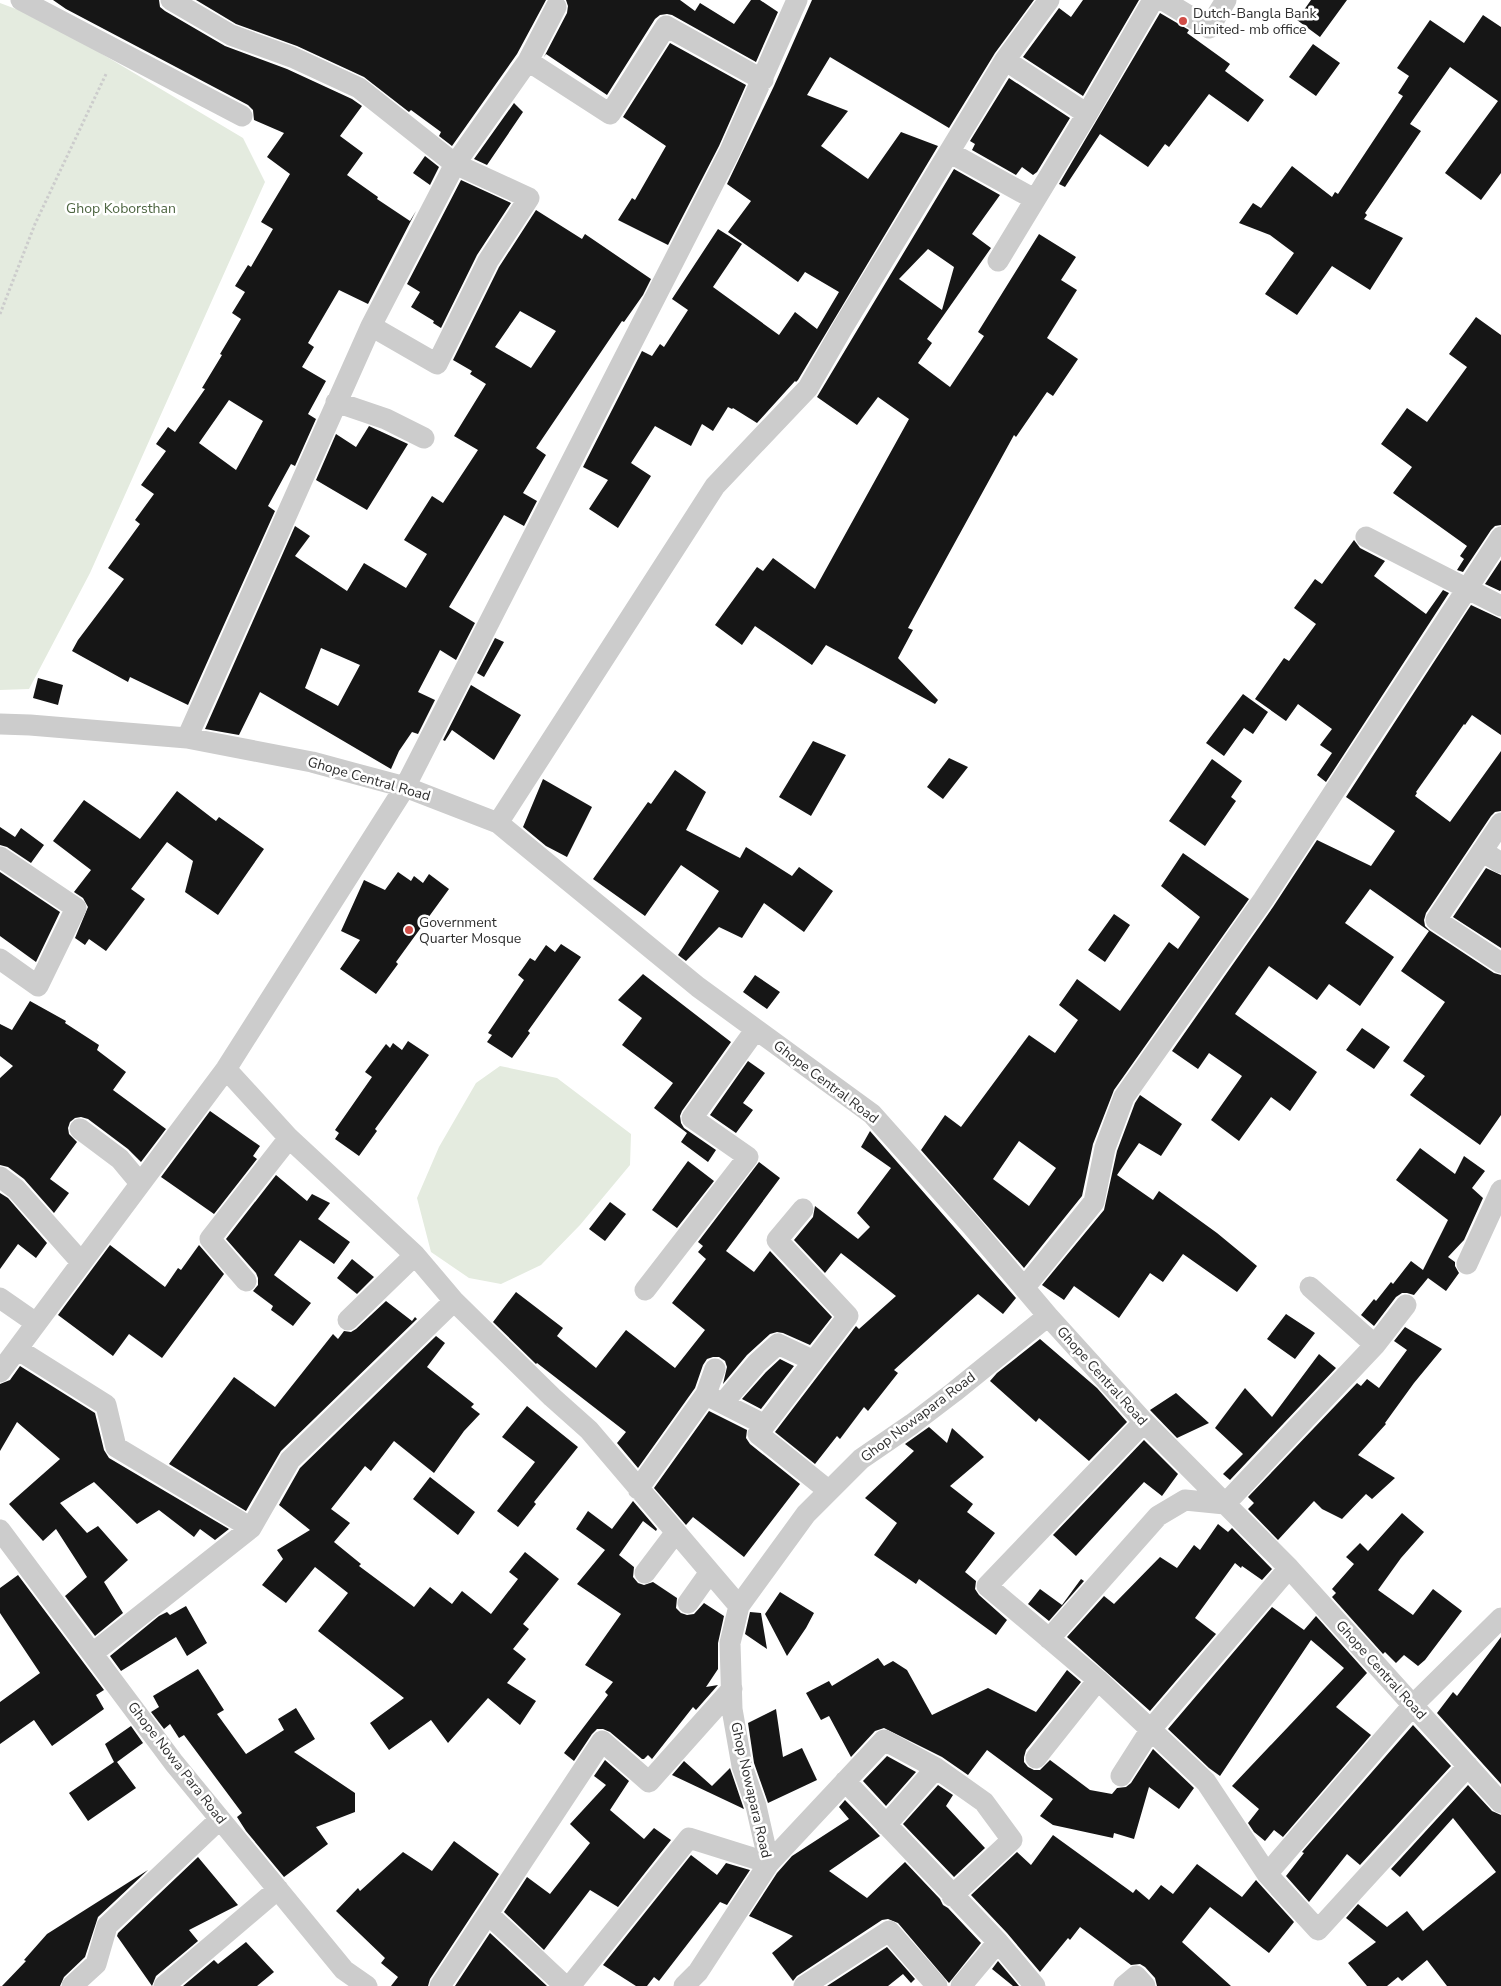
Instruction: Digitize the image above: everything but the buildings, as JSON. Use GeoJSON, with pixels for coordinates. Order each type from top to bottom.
{"type":"FeatureCollection","features":[{"type":"Feature","properties":{"kind":"street"},"geometry":{"type":"LineString","coordinates":[[21,0],[242,116]]}},
{"type":"Feature","properties":{"kind":"street"},"geometry":{"type":"LineString","coordinates":[[171,0],[231,34],[292,57],[359,88],[455,164],[529,198],[488,261],[437,364],[371,326]]}},
{"type":"Feature","properties":{"kind":"street"},"geometry":{"type":"LineString","coordinates":[[0,1372],[226,1069],[405,787],[730,151],[797,0]]}},
{"type":"Feature","properties":{"kind":"street"},"geometry":{"type":"LineString","coordinates":[[498,823],[715,486],[808,388],[1005,60],[1049,0]]}},
{"type":"Feature","properties":{"kind":"street"},"geometry":{"type":"LineString","coordinates":[[998,261],[1153,0]]}},
{"type":"Feature","properties":{"kind":"street"},"geometry":{"type":"LineString","coordinates":[[1163,0],[1209,28],[1226,0]]}},
{"type":"Feature","properties":{"kind":"street"},"geometry":{"type":"LineString","coordinates":[[187,738],[371,326],[455,164],[528,61],[554,2]]}},
{"type":"Feature","properties":{"kind":"street"},"geometry":{"type":"LineString","coordinates":[[528,61],[610,114],[666,26],[763,80]]}},
{"type":"Feature","properties":{"kind":"street"},"geometry":{"type":"LineString","coordinates":[[1005,60],[1087,114]]}},
{"type":"Feature","properties":{"kind":"street"},"geometry":{"type":"LineString","coordinates":[[949,152],[1034,199]]}},
{"type":"Feature","properties":{"kind":"street"},"geometry":{"type":"LineString","coordinates":[[336,402],[386,419],[424,438]]}},
{"type":"Feature","properties":{"kind":"street"},"geometry":{"type":"LineString","coordinates":[[1366,537],[1501,606]]}},
{"type":"Feature","properties":{"kind":"street"},"geometry":{"type":"LineString","coordinates":[[1024,1288],[1094,1202],[1106,1148],[1124,1097],[1262,900],[1501,537]]}},
{"type":"Feature","properties":{"kind":"street","name":"Ghope Central Road"},"geometry":{"type":"LineString","coordinates":[[0,724],[187,738],[312,762],[405,787],[498,823],[698,987],[872,1114],[1048,1316],[1144,1422],[1289,1568],[1501,1803]]}},
{"type":"Feature","properties":{"kind":"street"},"geometry":{"type":"LineString","coordinates":[[1501,822],[1436,920],[1501,963]]}},
{"type":"Feature","properties":{"kind":"street"},"geometry":{"type":"LineString","coordinates":[[1482,851],[1501,863]]}},
{"type":"Feature","properties":{"kind":"street"},"geometry":{"type":"LineString","coordinates":[[0,858],[76,908],[38,986],[0,959]]}},
{"type":"Feature","properties":{"kind":"street"},"geometry":{"type":"LineString","coordinates":[[645,1290],[748,1157],[692,1118],[752,1036]]}},
{"type":"Feature","properties":{"kind":"street"},"geometry":{"type":"LineString","coordinates":[[226,1069],[289,1138],[415,1255],[454,1301],[552,1397],[589,1430],[738,1606]]}},
{"type":"Feature","properties":{"kind":"street"},"geometry":{"type":"LineString","coordinates":[[80,1129],[120,1159],[140,1183]]}},
{"type":"Feature","properties":{"kind":"street"},"geometry":{"type":"LineString","coordinates":[[246,1280],[210,1238],[289,1138]]}},
{"type":"Feature","properties":{"kind":"street"},"geometry":{"type":"LineString","coordinates":[[0,1177],[16,1189],[81,1262]]}},
{"type":"Feature","properties":{"kind":"street"},"geometry":{"type":"LineString","coordinates":[[1467,1264],[1501,1190]]}},
{"type":"Feature","properties":{"kind":"street"},"geometry":{"type":"LineString","coordinates":[[803,1209],[777,1240],[848,1316],[758,1434],[829,1491]]}},
{"type":"Feature","properties":{"kind":"street"},"geometry":{"type":"LineString","coordinates":[[348,1320],[415,1255]]}},
{"type":"Feature","properties":{"kind":"street"},"geometry":{"type":"LineString","coordinates":[[1310,1287],[1375,1345]]}},
{"type":"Feature","properties":{"kind":"street"},"geometry":{"type":"LineString","coordinates":[[0,1298],[36,1323]]}},
{"type":"Feature","properties":{"kind":"street"},"geometry":{"type":"LineString","coordinates":[[93,1653],[251,1528],[290,1460],[454,1301]]}},
{"type":"Feature","properties":{"kind":"street"},"geometry":{"type":"LineString","coordinates":[[1049,1639],[1158,1516],[1185,1500],[1225,1504],[1375,1345],[1406,1305]]}},
{"type":"Feature","properties":{"kind":"street","name":"Ghop Nowapara Road"},"geometry":{"type":"LineString","coordinates":[[684,1986],[698,1972],[768,1863],[756,1806],[742,1766],[732,1709],[730,1643],[738,1606],[806,1514],[860,1459],[912,1424],[1048,1316]]}},
{"type":"Feature","properties":{"kind":"street"},"geometry":{"type":"LineString","coordinates":[[638,1489],[714,1399],[778,1344],[814,1361]]}},
{"type":"Feature","properties":{"kind":"street"},"geometry":{"type":"LineString","coordinates":[[17,1349],[106,1404],[116,1447],[251,1528]]}},
{"type":"Feature","properties":{"kind":"street"},"geometry":{"type":"LineString","coordinates":[[714,1399],[715,1369]]}},
{"type":"Feature","properties":{"kind":"street"},"geometry":{"type":"LineString","coordinates":[[714,1399],[765,1425]]}},
{"type":"Feature","properties":{"kind":"street"},"geometry":{"type":"LineString","coordinates":[[1144,1422],[987,1586],[1098,1680],[1206,1782],[1267,1874],[1318,1930],[1468,1766]]}},
{"type":"Feature","properties":{"kind":"street","name":"Ghope Nowa Para Road"},"geometry":{"type":"LineString","coordinates":[[0,1530],[174,1763],[344,1970],[367,1986]]}},
{"type":"Feature","properties":{"kind":"street"},"geometry":{"type":"LineString","coordinates":[[646,1573],[676,1532]]}},
{"type":"Feature","properties":{"kind":"street"},"geometry":{"type":"LineString","coordinates":[[1121,1776],[1151,1729],[1289,1568]]}},
{"type":"Feature","properties":{"kind":"street"},"geometry":{"type":"LineString","coordinates":[[688,1603],[710,1572]]}},
{"type":"Feature","properties":{"kind":"street"},"geometry":{"type":"LineString","coordinates":[[1267,1874],[1413,1705],[1501,1618]]}},
{"type":"Feature","properties":{"kind":"street"},"geometry":{"type":"LineString","coordinates":[[1036,1758],[1098,1680]]}},
{"type":"Feature","properties":{"kind":"street"},"geometry":{"type":"LineString","coordinates":[[440,1986],[602,1741],[649,1782],[732,1690]]}},
{"type":"Feature","properties":{"kind":"street"},"geometry":{"type":"LineString","coordinates":[[570,1986],[689,1838],[768,1863],[884,1740],[936,1768],[984,1802],[1012,1840],[952,1896]]}},
{"type":"Feature","properties":{"kind":"street"},"geometry":{"type":"LineString","coordinates":[[886,1825],[936,1768]]}},
{"type":"Feature","properties":{"kind":"street"},"geometry":{"type":"LineString","coordinates":[[845,1781],[952,1896],[998,1942],[1034,1986]]}},
{"type":"Feature","properties":{"kind":"street"},"geometry":{"type":"LineString","coordinates":[[72,1986],[96,1964],[107,1926],[220,1819]]}},
{"type":"Feature","properties":{"kind":"street"},"geometry":{"type":"LineString","coordinates":[[164,1986],[278,1889]]}},
{"type":"Feature","properties":{"kind":"street"},"geometry":{"type":"LineString","coordinates":[[488,1914],[565,1986]]}},
{"type":"Feature","properties":{"kind":"street"},"geometry":{"type":"LineString","coordinates":[[804,1986],[889,1930],[937,1986]]}},
{"type":"Feature","properties":{"kind":"street"},"geometry":{"type":"LineString","coordinates":[[961,1986],[998,1942]]}},
{"type":"Feature","properties":{"kind":"street"},"geometry":{"type":"LineString","coordinates":[[1124,1986],[1136,1976],[1145,1986]]}},
{"type":"Feature","properties":{"kind":"path"},"geometry":{"type":"LineString","coordinates":[[0,314],[35,224],[106,74]]}},
{"type":"Feature","properties":{"kind":"green space","name":"Ghop Koborsthan"},"geometry":{"type":"Polygon","coordinates":[[[0,3],[45,20],[243,138],[265,182],[90,573],[29,689],[0,690],[0,3]]]}},
{"type":"Feature","properties":{"kind":"green space"},"geometry":{"type":"Polygon","coordinates":[[[500,1066],[557,1078],[631,1134],[630,1165],[580,1225],[541,1265],[501,1284],[469,1278],[431,1252],[417,1198],[439,1147],[476,1083],[500,1066]]]}},
{"type":"Feature","properties":{"kind":"place","name":"Dutch-Bangla Bank Limited- mb office"},"geometry":{"type":"Point","coordinates":[1183,21]}},
{"type":"Feature","properties":{"kind":"place","name":"Government Quarter Mosque"},"geometry":{"type":"Point","coordinates":[409,930]}}]}
